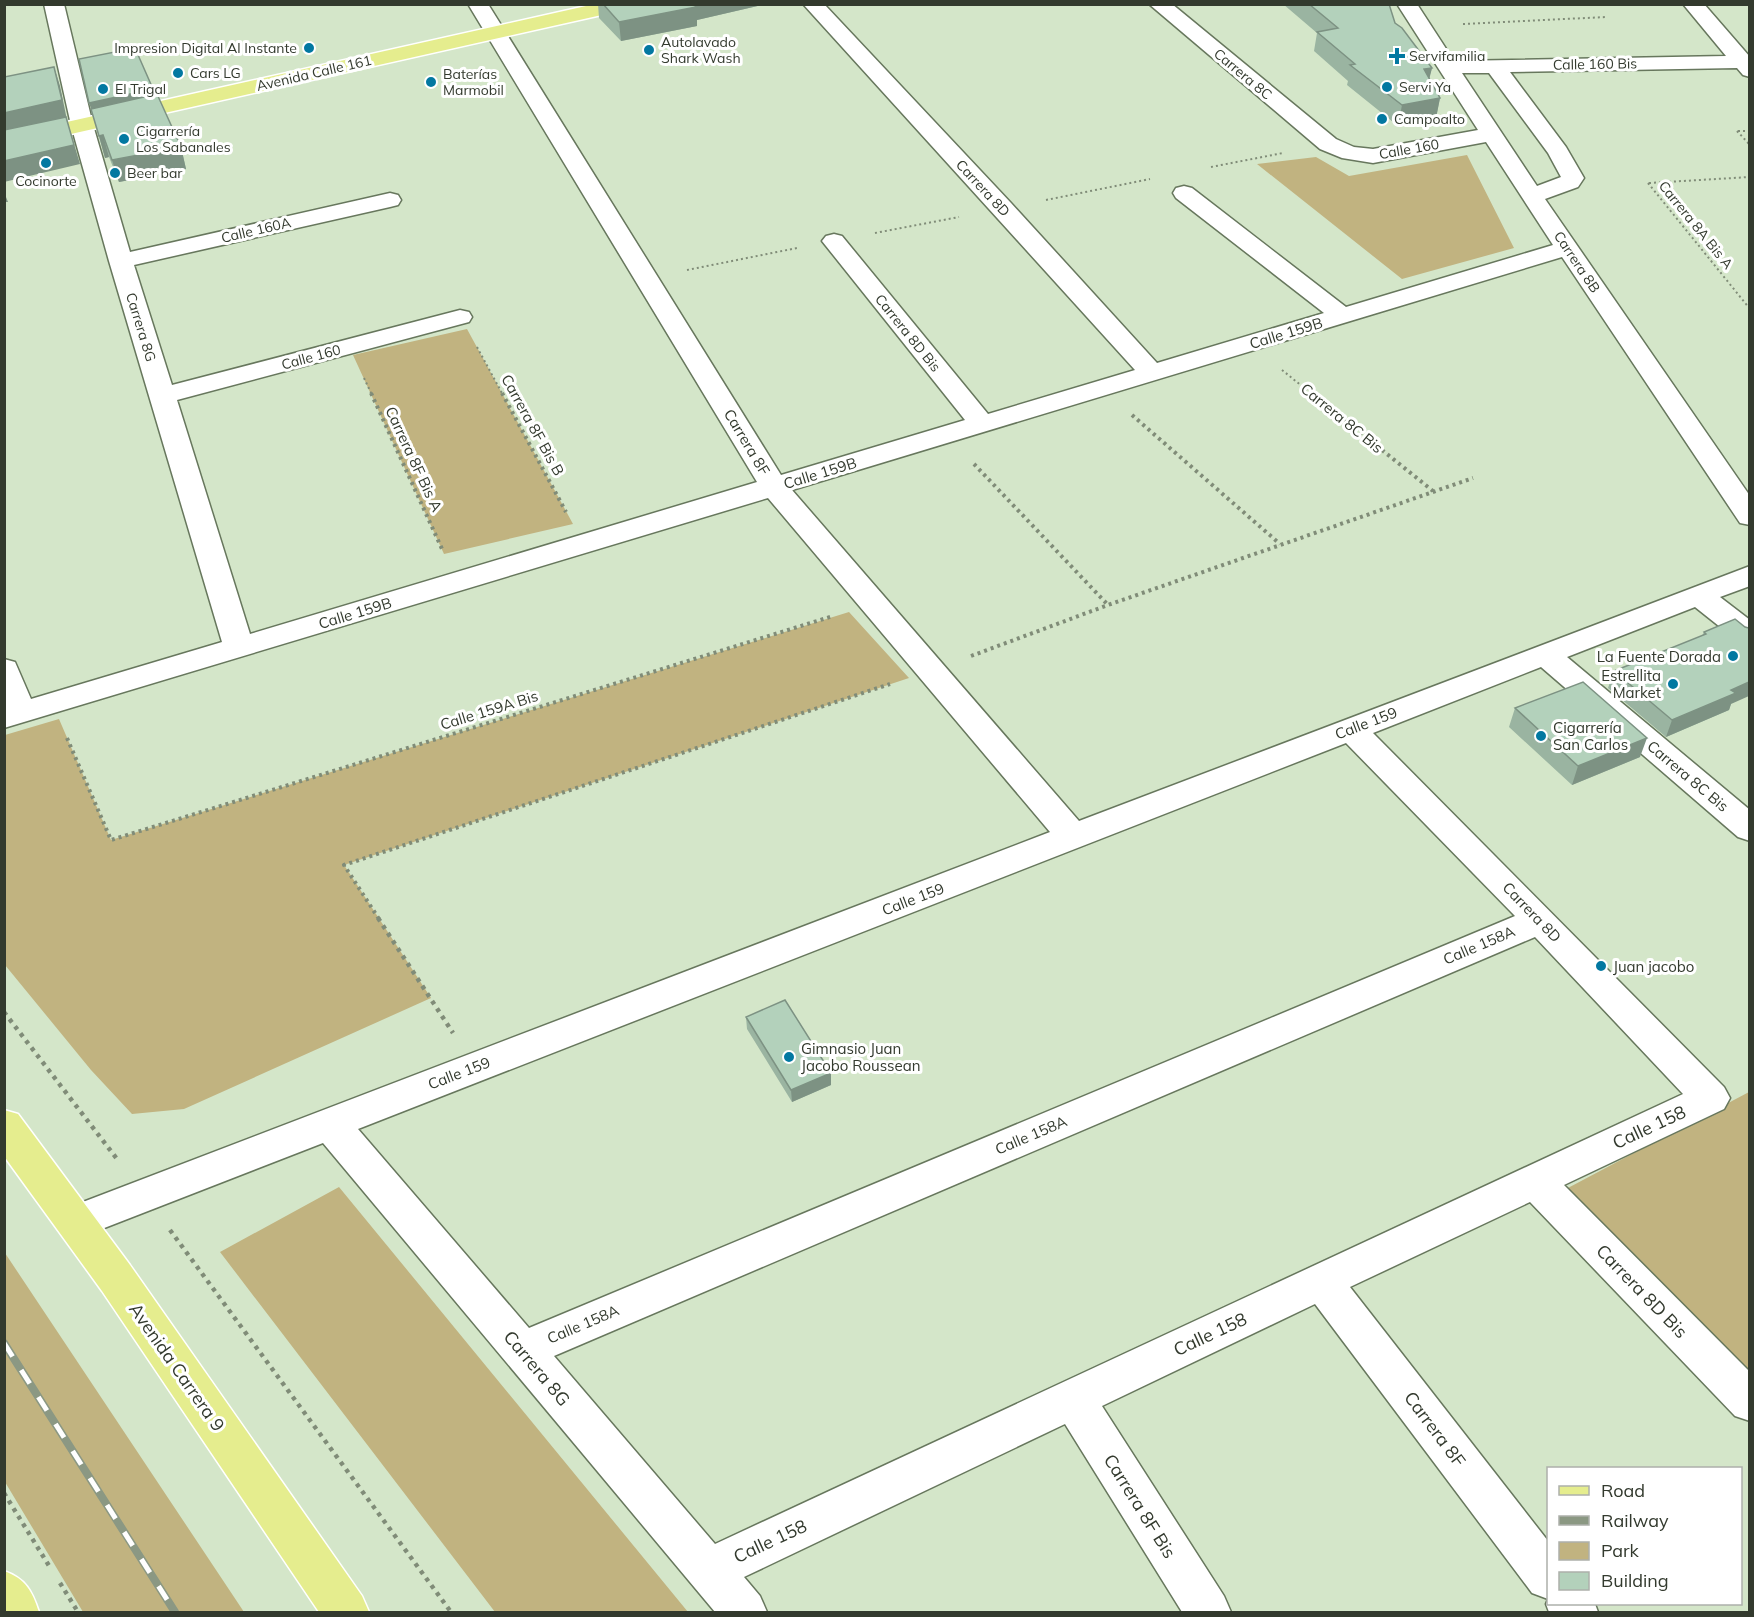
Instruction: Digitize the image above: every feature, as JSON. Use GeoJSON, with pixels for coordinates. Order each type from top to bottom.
{"type":"FeatureCollection","features":[{"type":"Feature","properties":{"kind":"main road","name":"Avenida Calle 161"},"geometry":{"type":"LineString","coordinates":[[4,143],[624,4]]}},
{"type":"Feature","properties":{"kind":"main road","name":"Avenida Carrera 9"},"geometry":{"type":"LineString","coordinates":[[4,1125],[76,1222],[346,1612]]}},
{"type":"Feature","properties":{"kind":"main road"},"geometry":{"type":"LineString","coordinates":[[4,1593],[16,1612]]}},
{"type":"Feature","properties":{"kind":"street","name":"Carrera 8G"},"geometry":{"type":"LineString","coordinates":[[54,4],[82,124],[121,261],[239,647]]}},
{"type":"Feature","properties":{"kind":"street","name":"Carrera 8F"},"geometry":{"type":"LineString","coordinates":[[478,4],[774,487],[1073,837]]}},
{"type":"Feature","properties":{"kind":"street","name":"Carrera 8D"},"geometry":{"type":"LineString","coordinates":[[813,4],[1152,373]]}},
{"type":"Feature","properties":{"kind":"street","name":"Carrera 8C"},"geometry":{"type":"LineString","coordinates":[[1159,4],[1328,144]]}},
{"type":"Feature","properties":{"kind":"street","name":"Carrera 8B"},"geometry":{"type":"LineString","coordinates":[[1407,4],[1532,196],[1749,517]]}},
{"type":"Feature","properties":{"kind":"street"},"geometry":{"type":"LineString","coordinates":[[1693,4],[1746,67]]}},
{"type":"Feature","properties":{"kind":"street"},"geometry":{"type":"LineString","coordinates":[[1494,65],[1558,152],[1573,178],[1570,182],[1532,196]]}},
{"type":"Feature","properties":{"kind":"street","name":"Calle 160 Bis"},"geometry":{"type":"LineString","coordinates":[[1448,67],[1494,65],[1746,67]]}},
{"type":"Feature","properties":{"kind":"street","name":"Calle 160"},"geometry":{"type":"LineString","coordinates":[[1328,144],[1350,153],[1374,156],[1491,134]]}},
{"type":"Feature","properties":{"kind":"street"},"geometry":{"type":"LineString","coordinates":[[1184,193],[1342,316]]}},
{"type":"Feature","properties":{"kind":"street","name":"Calle 160A"},"geometry":{"type":"LineString","coordinates":[[121,261],[390,200]]}},
{"type":"Feature","properties":{"kind":"street","name":"Carrera 8D Bis"},"geometry":{"type":"LineString","coordinates":[[834,241],[982,424]]}},
{"type":"Feature","properties":{"kind":"street","name":"Calle 159B"},"geometry":{"type":"LineString","coordinates":[[13,716],[1568,248]]}},
{"type":"Feature","properties":{"kind":"street","name":"Calle 160"},"geometry":{"type":"LineString","coordinates":[[162,396],[460,317]]}},
{"type":"Feature","properties":{"kind":"street","name":"Calle 159"},"geometry":{"type":"LineString","coordinates":[[76,1222],[1749,575]]}},
{"type":"Feature","properties":{"kind":"street"},"geometry":{"type":"LineString","coordinates":[[1698,595],[1749,635]]}},
{"type":"Feature","properties":{"kind":"street","name":"Carrera 8C Bis"},"geometry":{"type":"LineString","coordinates":[[1544,654],[1749,829]]}},
{"type":"Feature","properties":{"kind":"street"},"geometry":{"type":"LineString","coordinates":[[4,669],[13,716]]}},
{"type":"Feature","properties":{"kind":"street","name":"Carrera 8D"},"geometry":{"type":"LineString","coordinates":[[1351,729],[1540,920],[1711,1098]]}},
{"type":"Feature","properties":{"kind":"street","name":"Calle 158A"},"geometry":{"type":"LineString","coordinates":[[522,1350],[1540,920]]}},
{"type":"Feature","properties":{"kind":"street","name":"Calle 158"},"geometry":{"type":"LineString","coordinates":[[709,1570],[1711,1098]]}},
{"type":"Feature","properties":{"kind":"street","name":"Carrera 8G"},"geometry":{"type":"LineString","coordinates":[[330,1124],[744,1612]]}},
{"type":"Feature","properties":{"kind":"street","name":"Carrera 8D Bis"},"geometry":{"type":"LineString","coordinates":[[1535,1181],[1749,1402]]}},
{"type":"Feature","properties":{"kind":"street","name":"Carrera 8F"},"geometry":{"type":"LineString","coordinates":[[1321,1281],[1547,1576]]}},
{"type":"Feature","properties":{"kind":"street","name":"Carrera 8F Bis"},"geometry":{"type":"LineString","coordinates":[[1073,1399],[1208,1612]]}},
{"type":"Feature","properties":{"kind":"path"},"geometry":{"type":"LineString","coordinates":[[1421,26],[1606,17]]}},
{"type":"Feature","properties":{"kind":"path"},"geometry":{"type":"LineString","coordinates":[[1749,131],[1737,131],[1749,145]]}},
{"type":"Feature","properties":{"kind":"path","name":"Carrera 8A Bis A"},"geometry":{"type":"LineString","coordinates":[[1749,177],[1648,183],[1749,309]]}},
{"type":"Feature","properties":{"kind":"path","name":"Carrera 8F Bis B"},"geometry":{"type":"LineString","coordinates":[[460,317],[585,544]]}},
{"type":"Feature","properties":{"kind":"path","name":"Carrera 8C Bis"},"geometry":{"type":"LineString","coordinates":[[1250,344],[1434,491]]}},
{"type":"Feature","properties":{"kind":"path","name":"Carrera 8F Bis A"},"geometry":{"type":"LineString","coordinates":[[349,347],[458,582]]}},
{"type":"Feature","properties":{"kind":"path"},"geometry":{"type":"LineString","coordinates":[[1102,388],[1281,545]]}},
{"type":"Feature","properties":{"kind":"path"},"geometry":{"type":"LineString","coordinates":[[946,435],[1108,605]]}},
{"type":"Feature","properties":{"kind":"path","name":"Calle 159A Bis"},"geometry":{"type":"LineString","coordinates":[[52,704],[111,840],[874,604]]}},
{"type":"Feature","properties":{"kind":"path"},"geometry":{"type":"LineString","coordinates":[[344,865],[476,1067]]}},
{"type":"Feature","properties":{"kind":"path"},"geometry":{"type":"LineString","coordinates":[[4,1012],[144,1195],[451,1612]]}},
{"type":"Feature","properties":{"kind":"path"},"geometry":{"type":"LineString","coordinates":[[4,1493],[78,1612]]}},
{"type":"Feature","properties":{"kind":"green space"},"geometry":{"type":"Polygon","coordinates":[[[1467,155],[1514,248],[1402,279],[1257,164],[1316,157],[1349,176],[1467,155]]]}},
{"type":"Feature","properties":{"kind":"green space"},"geometry":{"type":"Polygon","coordinates":[[[467,329],[573,524],[444,554],[353,355],[467,329]]]}},
{"type":"Feature","properties":{"kind":"green space"},"geometry":{"type":"Polygon","coordinates":[[[849,612],[909,678],[344,865],[431,998],[184,1109],[132,1114],[91,1070],[5,965],[5,735],[59,719],[111,840],[849,612]]]}},
{"type":"Feature","properties":{"kind":"green space"},"geometry":{"type":"Polygon","coordinates":[[[1749,1092],[1749,1370],[1566,1189],[1749,1092]]]}},
{"type":"Feature","properties":{"kind":"green space"},"geometry":{"type":"Polygon","coordinates":[[[339,1187],[688,1612],[495,1612],[220,1252],[339,1187]]]}},
{"type":"Feature","properties":{"kind":"green space"},"geometry":{"type":"Polygon","coordinates":[[[5,1253],[244,1612],[83,1612],[5,1482],[5,1253]]]}},
{"type":"Feature","properties":{"kind":"building"},"geometry":{"type":"Polygon","coordinates":[[[603,4],[694,4],[696,7],[619,22],[603,4]]]}},
{"type":"Feature","properties":{"kind":"building"},"geometry":{"type":"Polygon","coordinates":[[[1309,4],[1389,4],[1395,23],[1402,28],[1432,68],[1424,69],[1440,98],[1402,105],[1350,65],[1355,64],[1317,32],[1338,28],[1309,4]]]}},
{"type":"Feature","properties":{"kind":"building"},"geometry":{"type":"Polygon","coordinates":[[[135,48],[153,89],[89,103],[79,59],[135,48]]]}},
{"type":"Feature","properties":{"kind":"building"},"geometry":{"type":"Polygon","coordinates":[[[54,67],[62,100],[4,113],[4,77],[54,67]]]}},
{"type":"Feature","properties":{"kind":"building"},"geometry":{"type":"Polygon","coordinates":[[[157,94],[181,147],[112,160],[103,135],[99,136],[91,109],[157,94]]]}},
{"type":"Feature","properties":{"kind":"building"},"geometry":{"type":"Polygon","coordinates":[[[66,117],[74,145],[4,161],[4,130],[66,117]]]}},
{"type":"Feature","properties":{"kind":"building"},"geometry":{"type":"Polygon","coordinates":[[[1735,619],[1749,628],[1749,682],[1731,690],[1736,693],[1672,720],[1614,671],[1706,634],[1704,632],[1735,619]]]}},
{"type":"Feature","properties":{"kind":"building"},"geometry":{"type":"Polygon","coordinates":[[[1583,682],[1647,738],[1578,766],[1515,708],[1583,682]]]}},
{"type":"Feature","properties":{"kind":"building","name":"Gimnasio Juan Jacobo Roussean"},"geometry":{"type":"Polygon","coordinates":[[[785,1000],[831,1073],[791,1090],[746,1017],[785,1000]]]}},
{"type":"Feature","properties":{"kind":"railway"},"geometry":{"type":"LineString","coordinates":[[4,1343],[175,1612]]}},
{"type":"Feature","properties":{"kind":"place","name":"Impresion Digital Al Instante"},"geometry":{"type":"Point","coordinates":[309,48]}},
{"type":"Feature","properties":{"kind":"place","name":"Autolavado Shark Wash"},"geometry":{"type":"Point","coordinates":[649,50]}},
{"type":"Feature","properties":{"kind":"place","name":"Servifamilia"},"geometry":{"type":"Point","coordinates":[1397,56]}},
{"type":"Feature","properties":{"kind":"place","name":"Cars LG"},"geometry":{"type":"Point","coordinates":[178,73]}},
{"type":"Feature","properties":{"kind":"place","name":"Baterías Marmobil"},"geometry":{"type":"Point","coordinates":[431,82]}},
{"type":"Feature","properties":{"kind":"place","name":"Servi Ya"},"geometry":{"type":"Point","coordinates":[1387,87]}},
{"type":"Feature","properties":{"kind":"place","name":"El Trigal"},"geometry":{"type":"Point","coordinates":[103,89]}},
{"type":"Feature","properties":{"kind":"place","name":"Campoalto"},"geometry":{"type":"Point","coordinates":[1382,119]}},
{"type":"Feature","properties":{"kind":"place","name":"Cigarrería Los Sabanales"},"geometry":{"type":"Point","coordinates":[124,139]}},
{"type":"Feature","properties":{"kind":"place","name":"Cocinorte"},"geometry":{"type":"Point","coordinates":[46,163]}},
{"type":"Feature","properties":{"kind":"place","name":"Beer bar"},"geometry":{"type":"Point","coordinates":[115,173]}},
{"type":"Feature","properties":{"kind":"place","name":"La Fuente Dorada"},"geometry":{"type":"Point","coordinates":[1733,656]}},
{"type":"Feature","properties":{"kind":"place","name":"Estrellita Market"},"geometry":{"type":"Point","coordinates":[1673,684]}},
{"type":"Feature","properties":{"kind":"place","name":"Cigarrería San Carlos"},"geometry":{"type":"Point","coordinates":[1541,736]}},
{"type":"Feature","properties":{"kind":"place","name":"Juan jacobo"},"geometry":{"type":"Point","coordinates":[1601,966]}},
{"type":"Feature","properties":{"kind":"place","name":"Gimnasio Juan Jacobo Roussean"},"geometry":{"type":"Point","coordinates":[789,1057]}}]}
